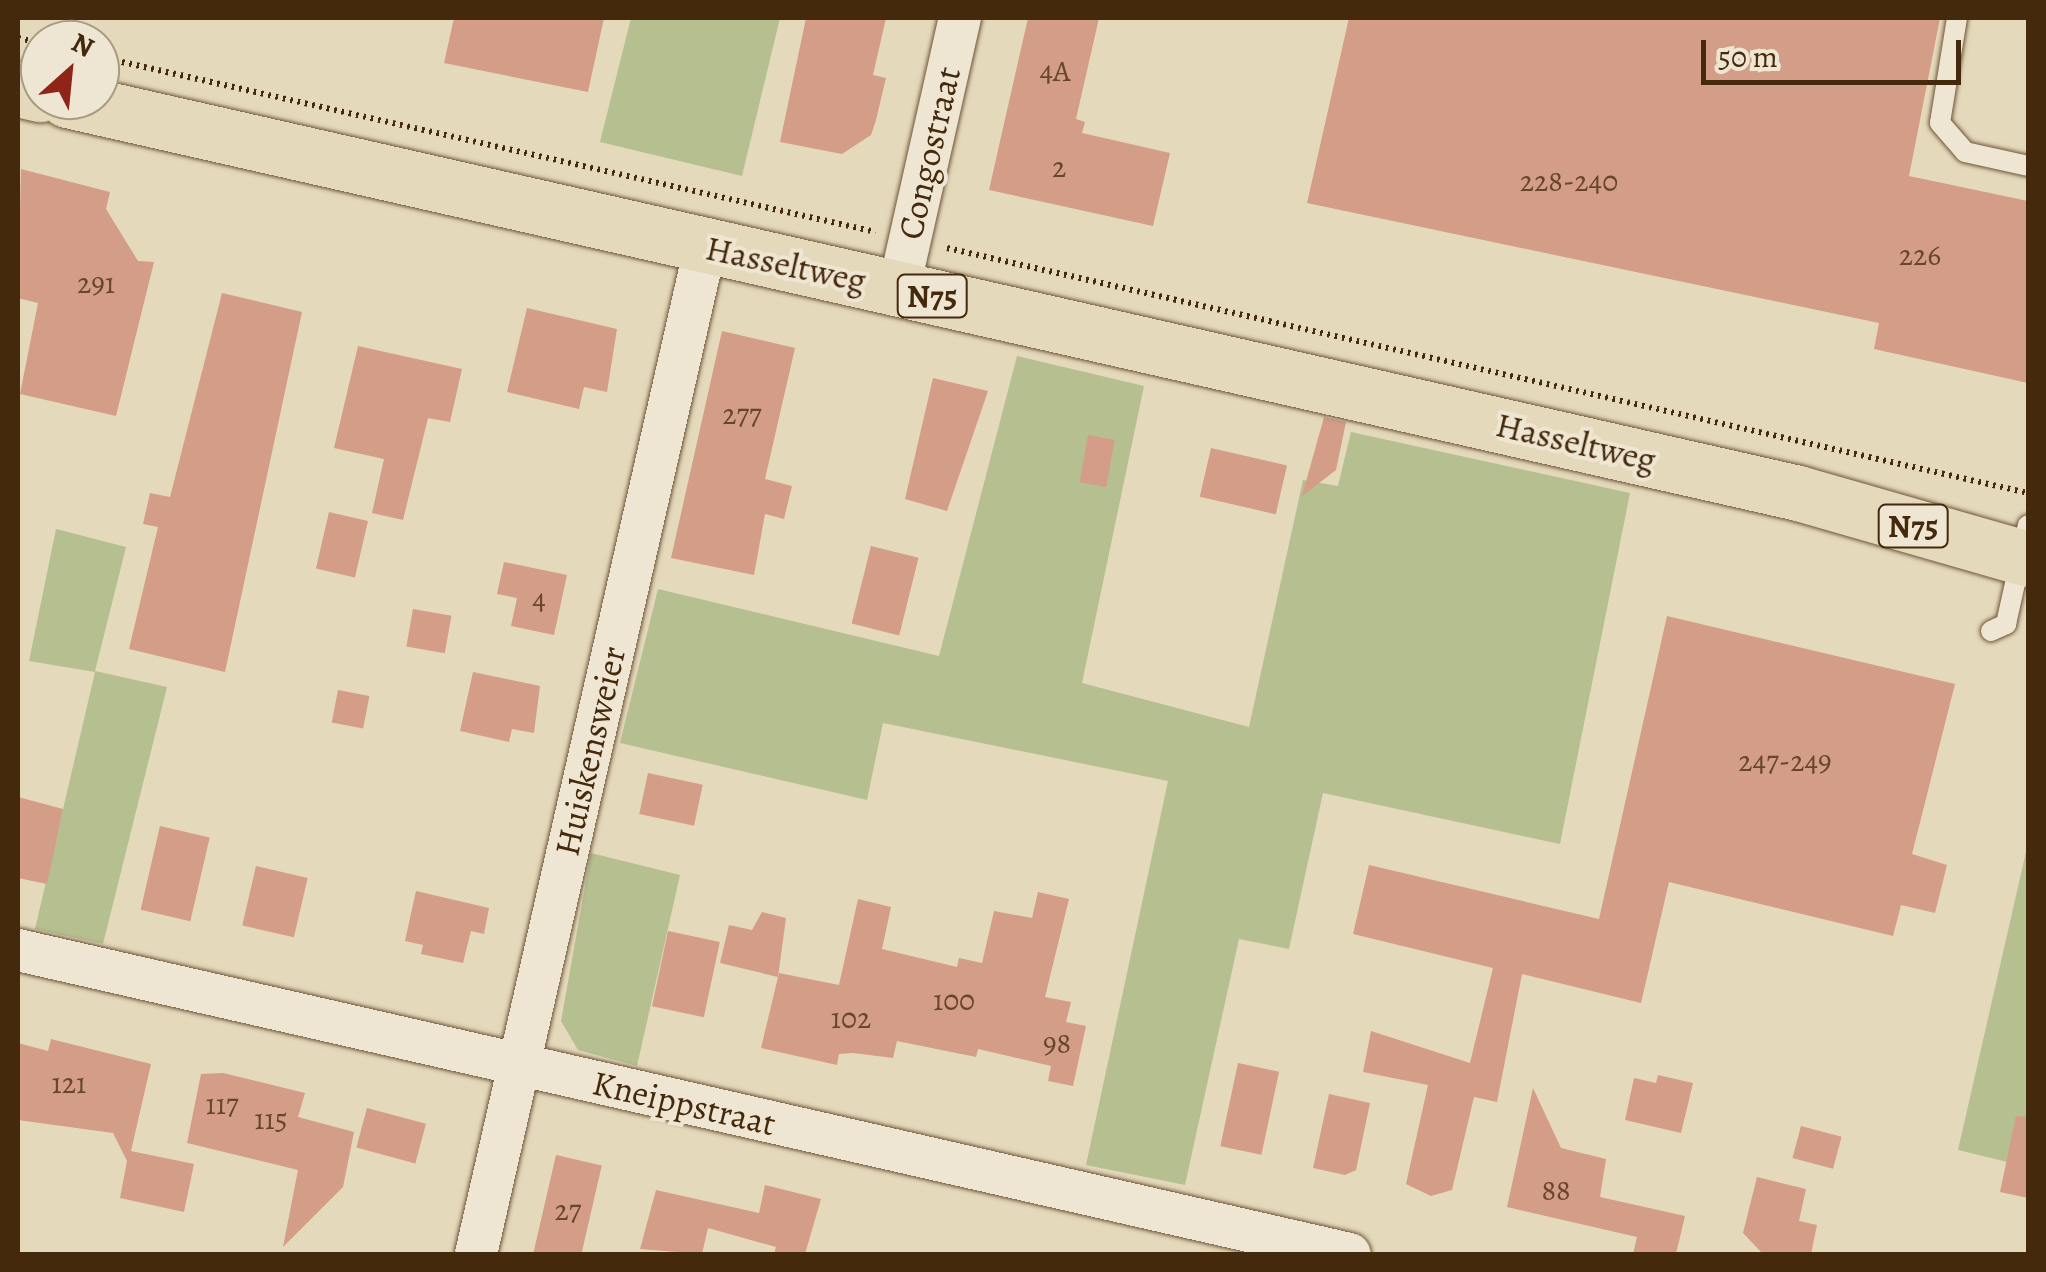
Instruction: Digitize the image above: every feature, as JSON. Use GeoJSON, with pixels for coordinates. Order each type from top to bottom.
{"type":"FeatureCollection","features":[{"type":"Feature","properties":{"kind":"main road","name":"Hasseltweg"},"geometry":{"type":"LineString","coordinates":[[120,112],[705,248],[2027,541]]}},
{"type":"Feature","properties":{"kind":"street","name":"Congostraat"},"geometry":{"type":"LineString","coordinates":[[899,288],[960,18]]}},
{"type":"Feature","properties":{"kind":"street","name":"Huiskensweier"},"geometry":{"type":"LineString","coordinates":[[476,1254],[705,248]]}},
{"type":"Feature","properties":{"kind":"street","name":"Kneippstraat"},"geometry":{"type":"LineString","coordinates":[[18,950],[1350,1254]]}},
{"type":"Feature","properties":{"kind":"lane"},"geometry":{"type":"LineString","coordinates":[[1956,18],[1940,123],[1965,152],[2028,166]]}},
{"type":"Feature","properties":{"kind":"lane"},"geometry":{"type":"LineString","coordinates":[[1990,630],[2006,624],[2027,541]]}},
{"type":"Feature","properties":{"kind":"path"},"geometry":{"type":"LineString","coordinates":[[120,61],[880,233]]}},
{"type":"Feature","properties":{"kind":"path"},"geometry":{"type":"LineString","coordinates":[[942,247],[2028,493]]}},
{"type":"Feature","properties":{"kind":"green space"},"geometry":{"type":"Polygon","coordinates":[[[631,18],[780,18],[742,176],[600,142],[631,18]]]}},
{"type":"Feature","properties":{"kind":"green space"},"geometry":{"type":"Polygon","coordinates":[[[1017,356],[1144,386],[1082,683],[1249,727],[1303,480],[1338,486],[1351,432],[1630,493],[1560,844],[1323,793],[1289,949],[1239,939],[1185,1185],[1086,1165],[1168,781],[883,723],[867,800],[620,743],[658,589],[939,656],[1017,356]]]}},
{"type":"Feature","properties":{"kind":"green space"},"geometry":{"type":"Polygon","coordinates":[[[56,529],[126,547],[95,671],[167,687],[103,944],[35,929],[95,672],[29,661],[56,529]]]}},
{"type":"Feature","properties":{"kind":"green space"},"geometry":{"type":"Polygon","coordinates":[[[2028,843],[2028,1167],[1958,1150],[2028,843]]]}},
{"type":"Feature","properties":{"kind":"green space"},"geometry":{"type":"Polygon","coordinates":[[[591,853],[680,875],[637,1066],[578,1050],[561,1021],[591,853]]]}},
{"type":"Feature","properties":{"kind":"building"},"geometry":{"type":"Polygon","coordinates":[[[454,18],[604,18],[588,92],[444,63],[454,18]]]}},
{"type":"Feature","properties":{"kind":"building"},"geometry":{"type":"Polygon","coordinates":[[[806,18],[886,18],[873,75],[886,78],[876,120],[871,135],[842,154],[780,142],[806,18]]]}},
{"type":"Feature","properties":{"kind":"building"},"geometry":{"type":"Polygon","coordinates":[[[1028,18],[1099,18],[1076,119],[1085,122],[1082,133],[1170,153],[1153,226],[989,190],[1028,18]]]}},
{"type":"Feature","properties":{"kind":"building"},"geometry":{"type":"Polygon","coordinates":[[[1349,18],[1940,18],[1909,176],[2028,201],[2028,383],[1874,349],[1879,323],[1307,203],[1349,18]]]}},
{"type":"Feature","properties":{"kind":"building"},"geometry":{"type":"Polygon","coordinates":[[[21,169],[110,192],[106,209],[138,261],[154,262],[116,416],[20,394],[38,303],[18,298],[21,169]]]}},
{"type":"Feature","properties":{"kind":"building"},"geometry":{"type":"Polygon","coordinates":[[[222,293],[302,312],[225,672],[129,649],[158,527],[143,524],[150,493],[170,497],[222,293]]]}},
{"type":"Feature","properties":{"kind":"building"},"geometry":{"type":"Polygon","coordinates":[[[527,308],[617,329],[607,392],[584,387],[579,409],[507,392],[527,308]]]}},
{"type":"Feature","properties":{"kind":"building"},"geometry":{"type":"Polygon","coordinates":[[[722,331],[795,348],[765,479],[792,486],[784,519],[765,514],[754,575],[671,558],[722,331]]]}},
{"type":"Feature","properties":{"kind":"building"},"geometry":{"type":"Polygon","coordinates":[[[358,346],[462,369],[450,422],[428,418],[403,520],[372,513],[384,459],[334,448],[358,346]]]}},
{"type":"Feature","properties":{"kind":"building"},"geometry":{"type":"Polygon","coordinates":[[[933,378],[988,391],[947,511],[905,499],[933,378]]]}},
{"type":"Feature","properties":{"kind":"building"},"geometry":{"type":"Polygon","coordinates":[[[1324,417],[1346,422],[1336,470],[1302,496],[1324,417]]]}},
{"type":"Feature","properties":{"kind":"building"},"geometry":{"type":"Polygon","coordinates":[[[1088,435],[1115,440],[1106,487],[1080,482],[1088,435]]]}},
{"type":"Feature","properties":{"kind":"building"},"geometry":{"type":"Polygon","coordinates":[[[1211,448],[1287,466],[1276,514],[1200,497],[1211,448]]]}},
{"type":"Feature","properties":{"kind":"building"},"geometry":{"type":"Polygon","coordinates":[[[329,512],[368,521],[355,578],[316,569],[329,512]]]}},
{"type":"Feature","properties":{"kind":"building"},"geometry":{"type":"Polygon","coordinates":[[[871,546],[919,558],[899,635],[852,624],[871,546]]]}},
{"type":"Feature","properties":{"kind":"building"},"geometry":{"type":"Polygon","coordinates":[[[504,562],[567,575],[554,635],[511,626],[517,598],[497,594],[504,562]]]}},
{"type":"Feature","properties":{"kind":"building"},"geometry":{"type":"Polygon","coordinates":[[[413,609],[451,616],[445,653],[406,646],[413,609]]]}},
{"type":"Feature","properties":{"kind":"building"},"geometry":{"type":"Polygon","coordinates":[[[1667,616],[1955,684],[1912,854],[1947,865],[1935,913],[1901,905],[1893,936],[1669,882],[1641,1003],[1522,974],[1497,1102],[1474,1097],[1452,1190],[1431,1196],[1406,1184],[1428,1085],[1363,1072],[1371,1031],[1470,1063],[1493,968],[1353,934],[1369,865],[1599,919],[1667,616]]]}},
{"type":"Feature","properties":{"kind":"building"},"geometry":{"type":"Polygon","coordinates":[[[473,672],[540,686],[534,733],[512,729],[509,742],[460,731],[473,672]]]}},
{"type":"Feature","properties":{"kind":"building"},"geometry":{"type":"Polygon","coordinates":[[[338,690],[369,696],[363,728],[332,722],[338,690]]]}},
{"type":"Feature","properties":{"kind":"building"},"geometry":{"type":"Polygon","coordinates":[[[648,773],[703,785],[694,826],[639,814],[648,773]]]}},
{"type":"Feature","properties":{"kind":"building"},"geometry":{"type":"Polygon","coordinates":[[[18,797],[63,809],[47,884],[18,878],[18,797]]]}},
{"type":"Feature","properties":{"kind":"building"},"geometry":{"type":"Polygon","coordinates":[[[160,826],[210,837],[190,921],[141,910],[160,826]]]}},
{"type":"Feature","properties":{"kind":"building"},"geometry":{"type":"Polygon","coordinates":[[[256,866],[308,878],[294,937],[242,925],[256,866]]]}},
{"type":"Feature","properties":{"kind":"building"},"geometry":{"type":"Polygon","coordinates":[[[416,891],[489,908],[484,934],[471,931],[463,963],[421,954],[423,945],[405,941],[416,891]]]}},
{"type":"Feature","properties":{"kind":"building"},"geometry":{"type":"Polygon","coordinates":[[[1038,892],[1069,899],[1045,997],[1071,1002],[1066,1022],[1086,1026],[1073,1086],[1048,1081],[1051,1066],[978,1049],[976,1057],[897,1041],[893,1058],[839,1054],[837,1065],[761,1048],[779,973],[839,985],[858,899],[891,907],[882,949],[957,967],[959,958],[982,963],[994,911],[1032,918],[1038,892]]]}},
{"type":"Feature","properties":{"kind":"building"},"geometry":{"type":"Polygon","coordinates":[[[762,912],[786,918],[778,977],[720,963],[729,925],[752,930],[762,912]]]}},
{"type":"Feature","properties":{"kind":"building"},"geometry":{"type":"Polygon","coordinates":[[[668,931],[720,942],[704,1017],[652,1006],[668,931]]]}},
{"type":"Feature","properties":{"kind":"building"},"geometry":{"type":"Polygon","coordinates":[[[51,1039],[151,1064],[131,1151],[194,1164],[184,1212],[120,1198],[127,1161],[113,1133],[18,1120],[18,1043],[48,1051],[51,1039]]]}},
{"type":"Feature","properties":{"kind":"building"},"geometry":{"type":"Polygon","coordinates":[[[1238,1063],[1279,1072],[1261,1155],[1220,1146],[1238,1063]]]}},
{"type":"Feature","properties":{"kind":"building"},"geometry":{"type":"Polygon","coordinates":[[[223,1073],[305,1093],[298,1117],[354,1132],[343,1187],[283,1247],[298,1170],[187,1143],[201,1074],[223,1073]]]}},
{"type":"Feature","properties":{"kind":"building"},"geometry":{"type":"Polygon","coordinates":[[[1658,1075],[1693,1083],[1681,1133],[1625,1120],[1634,1078],[1656,1083],[1658,1075]]]}},
{"type":"Feature","properties":{"kind":"building"},"geometry":{"type":"Polygon","coordinates":[[[1533,1088],[1561,1148],[1606,1159],[1600,1197],[1685,1216],[1676,1254],[1633,1254],[1637,1237],[1507,1207],[1533,1088]]]}},
{"type":"Feature","properties":{"kind":"building"},"geometry":{"type":"Polygon","coordinates":[[[1329,1094],[1370,1103],[1356,1170],[1345,1175],[1313,1168],[1329,1094]]]}},
{"type":"Feature","properties":{"kind":"building"},"geometry":{"type":"Polygon","coordinates":[[[367,1108],[426,1124],[415,1163],[356,1148],[367,1108]]]}},
{"type":"Feature","properties":{"kind":"building"},"geometry":{"type":"Polygon","coordinates":[[[2016,1116],[2028,1117],[2028,1198],[2000,1192],[2016,1116]]]}},
{"type":"Feature","properties":{"kind":"building"},"geometry":{"type":"Polygon","coordinates":[[[1801,1126],[1842,1137],[1833,1169],[1792,1158],[1801,1126]]]}},
{"type":"Feature","properties":{"kind":"building"},"geometry":{"type":"Polygon","coordinates":[[[556,1155],[602,1166],[581,1254],[533,1254],[556,1155]]]}},
{"type":"Feature","properties":{"kind":"building"},"geometry":{"type":"Polygon","coordinates":[[[1757,1177],[1806,1189],[1799,1221],[1817,1225],[1811,1254],[1763,1254],[1743,1233],[1757,1177]]]}},
{"type":"Feature","properties":{"kind":"building"},"geometry":{"type":"Polygon","coordinates":[[[765,1185],[821,1199],[805,1254],[774,1254],[776,1247],[708,1228],[702,1254],[640,1249],[656,1190],[759,1213],[765,1185]]]}}]}
